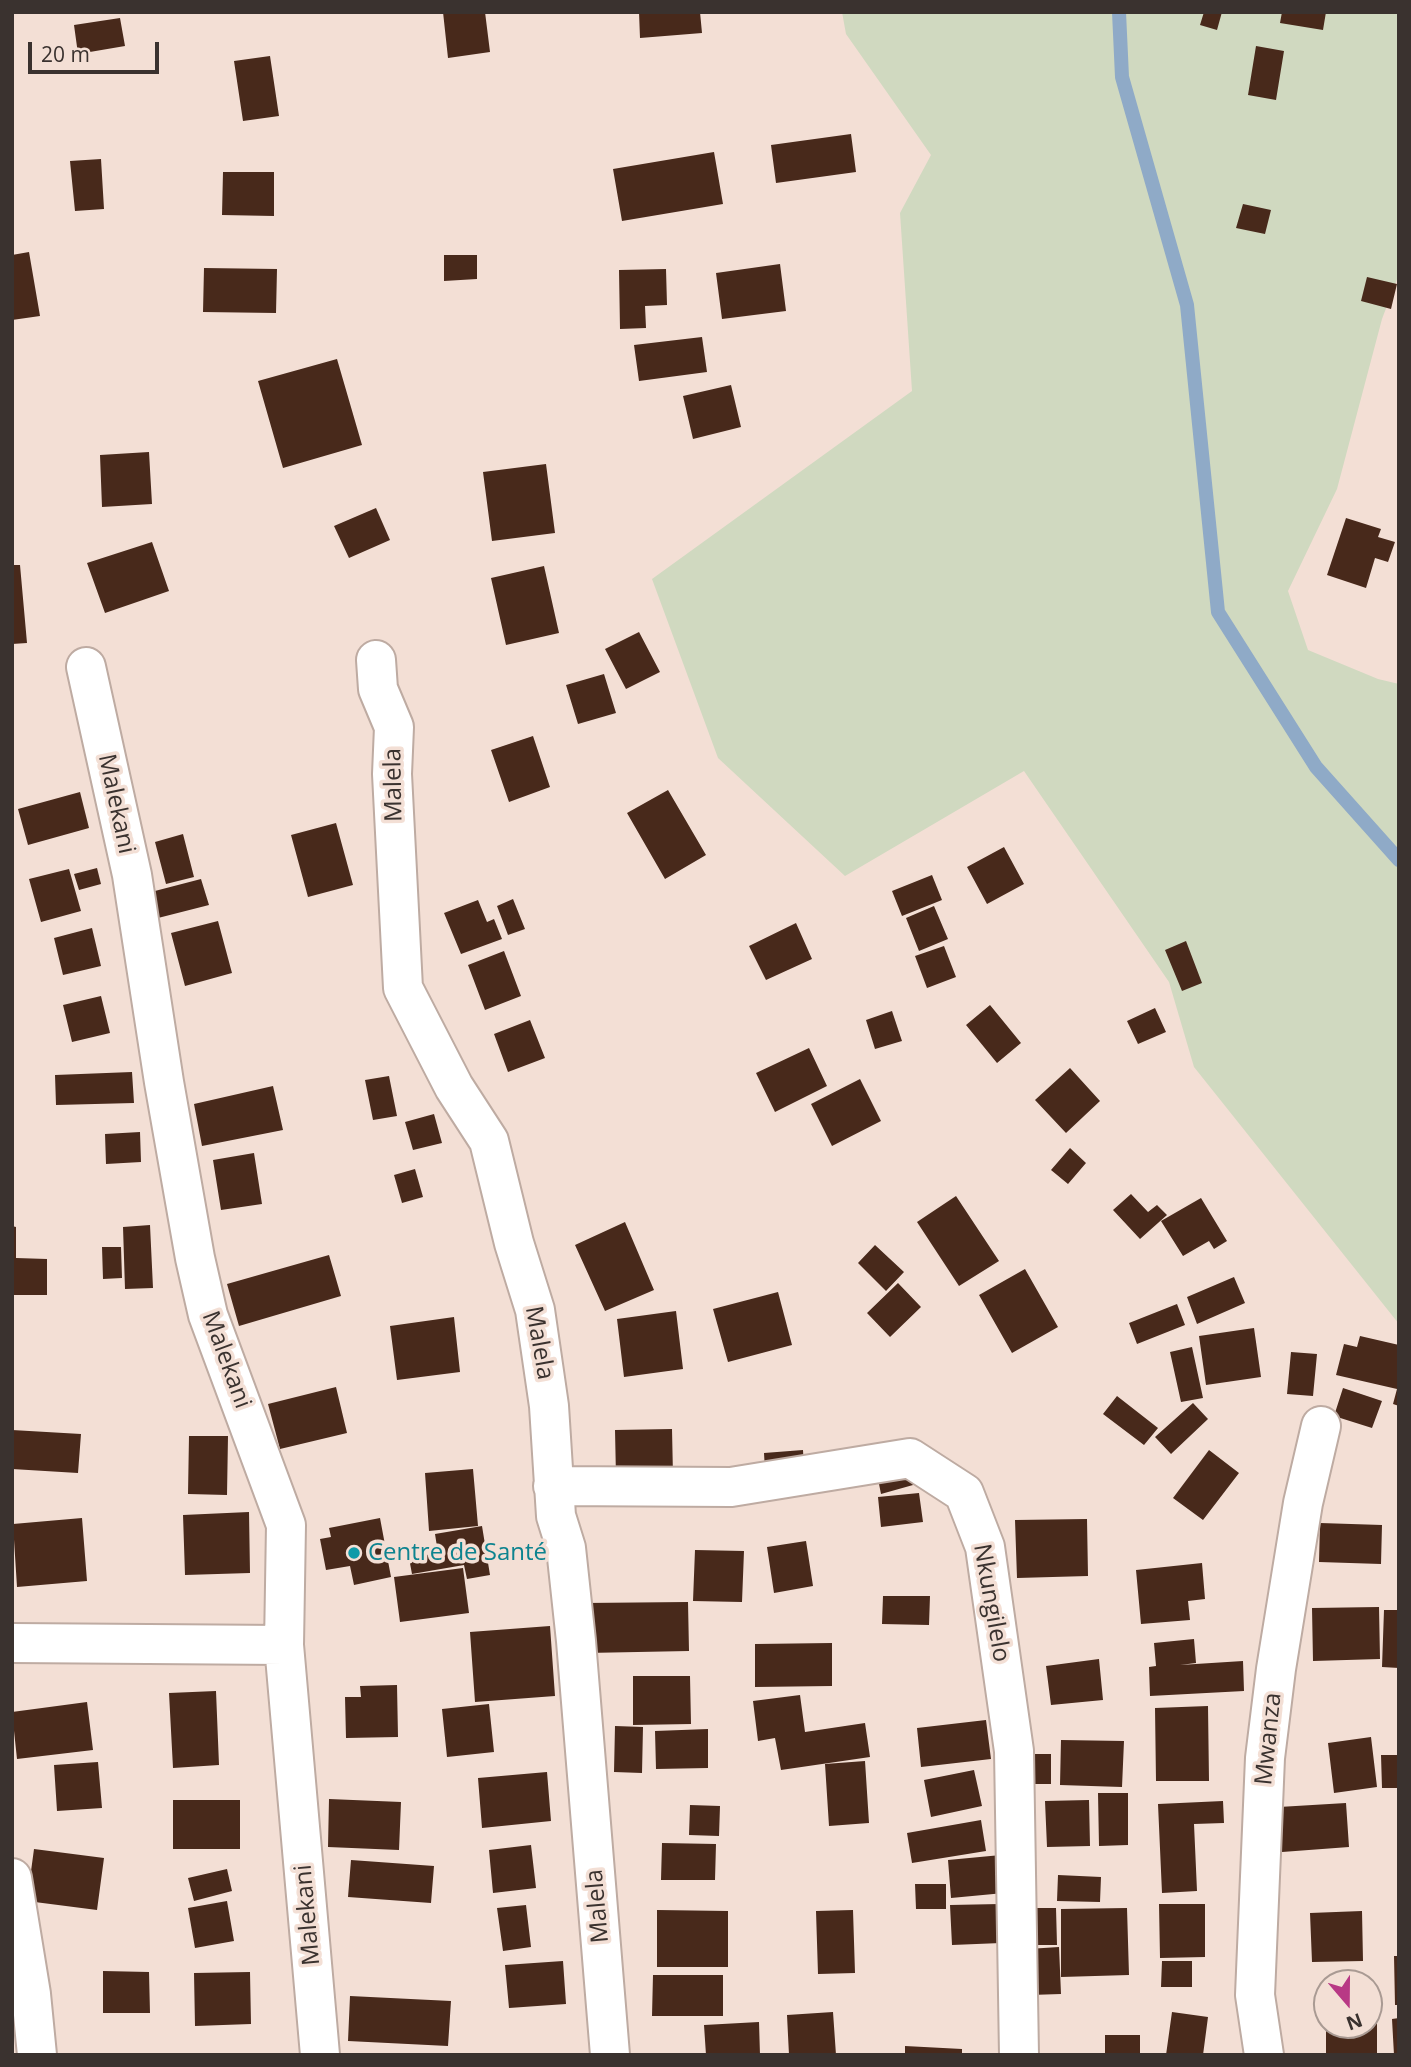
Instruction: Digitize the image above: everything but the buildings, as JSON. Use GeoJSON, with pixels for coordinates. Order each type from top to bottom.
{"type":"FeatureCollection","features":[{"type":"Feature","properties":{"kind":"street","name":"Malela"},"geometry":{"type":"LineString","coordinates":[[376,660],[378,688],[394,727],[392,774],[403,988],[454,1087],[489,1140],[514,1243],[535,1310],[549,1406],[556,1516],[566,1548],[576,1641],[610,2055]]}},
{"type":"Feature","properties":{"kind":"street","name":"Malekani"},"geometry":{"type":"LineString","coordinates":[[86,667],[132,875],[164,1082],[195,1258],[208,1315],[286,1525],[284,1645],[320,2055]]}},
{"type":"Feature","properties":{"kind":"street","name":"Mwanza"},"geometry":{"type":"LineString","coordinates":[[1264,2055],[1255,1995],[1265,1758],[1276,1669],[1303,1503],[1321,1426]]}},
{"type":"Feature","properties":{"kind":"street","name":"Nkungilelo"},"geometry":{"type":"LineString","coordinates":[[553,1486],[731,1487],[910,1458],[964,1493],[985,1547],[1014,1751],[1019,2055]]}},
{"type":"Feature","properties":{"kind":"street"},"geometry":{"type":"LineString","coordinates":[[12,1643],[284,1645]]}},
{"type":"Feature","properties":{"kind":"street"},"geometry":{"type":"LineString","coordinates":[[12,1878],[31,1994],[37,2055]]}},
{"type":"Feature","properties":{"kind":"green space"},"geometry":{"type":"Polygon","coordinates":[[[842,12],[1399,12],[1399,274],[1382,319],[1337,489],[1288,591],[1308,650],[1378,679],[1399,684],[1399,1324],[1194,1067],[1169,982],[1024,771],[845,876],[718,758],[652,579],[912,391],[900,213],[931,155],[846,34],[842,12]]]}},
{"type":"Feature","properties":{"kind":"waterway"},"geometry":{"type":"LineString","coordinates":[[1119,12],[1122,77],[1187,305],[1218,612],[1316,767],[1399,860]]}},
{"type":"Feature","properties":{"kind":"place","name":"Centre de Santé"},"geometry":{"type":"Point","coordinates":[354,1553]}}]}
